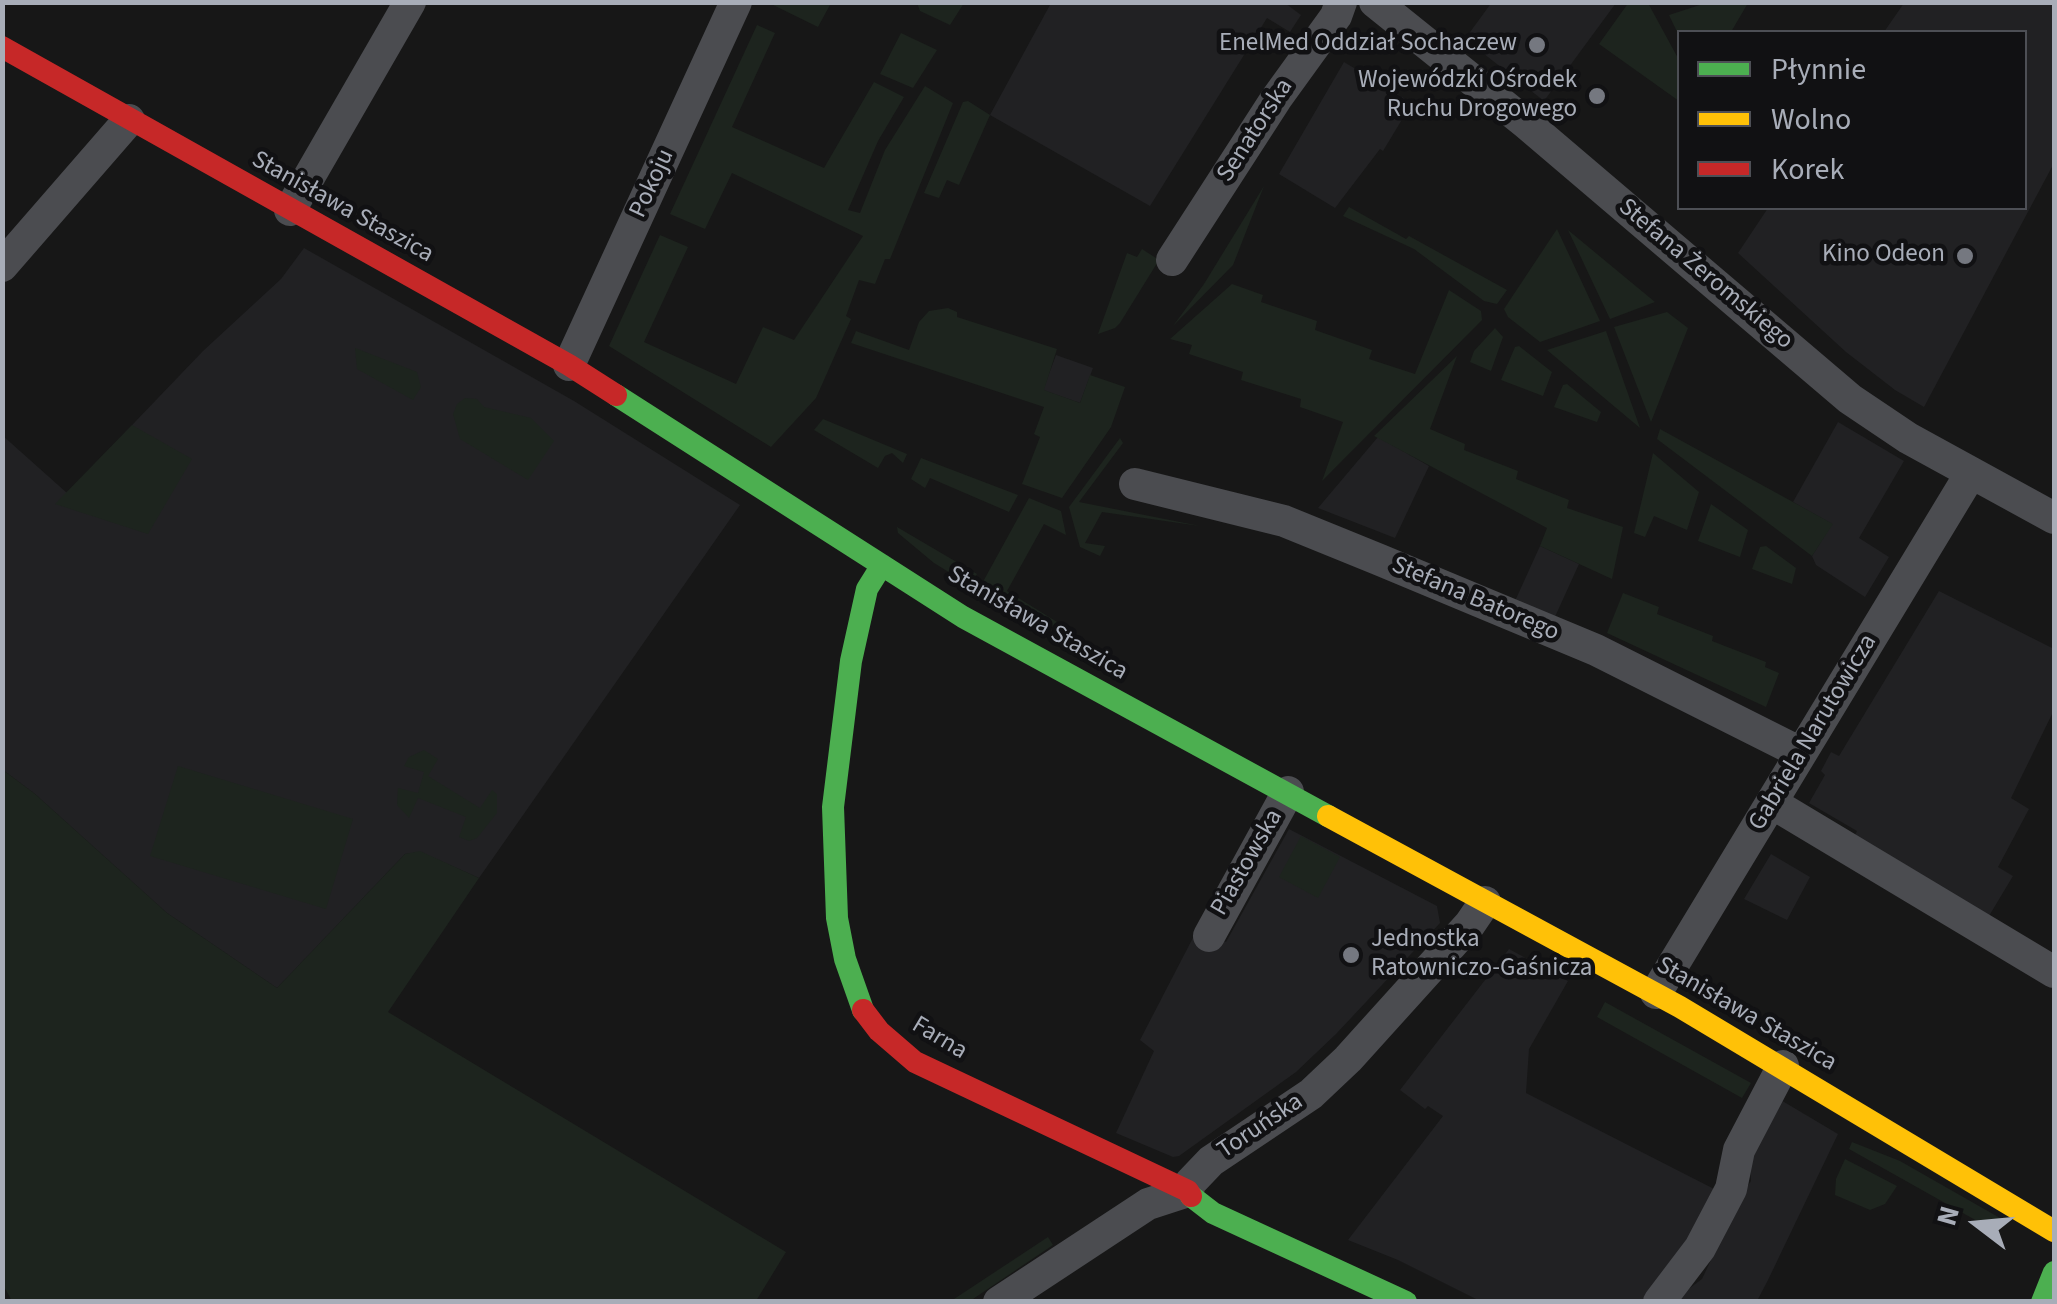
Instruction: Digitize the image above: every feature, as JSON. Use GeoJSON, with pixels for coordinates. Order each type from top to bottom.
{"type":"FeatureCollection","features":[{"type":"Feature","properties":{"kind":"street"},"geometry":{"type":"LineString","coordinates":[[290,210],[410,2]]}},
{"type":"Feature","properties":{"kind":"street","name":"Pokoju"},"geometry":{"type":"LineString","coordinates":[[568,364],[736,2]]}},
{"type":"Feature","properties":{"kind":"street","name":"Senatorska"},"geometry":{"type":"LineString","coordinates":[[1172,260],[1342,2]]}},
{"type":"Feature","properties":{"kind":"street","name":"Stefana Żeromskiego"},"geometry":{"type":"LineString","coordinates":[[1375,2],[1527,124],[1850,399],[1908,438],[2054,518]]}},
{"type":"Feature","properties":{"kind":"street","name":"Stanisława Staszica"},"geometry":{"type":"LineString","coordinates":[[2,47],[568,364],[963,617],[1656,993],[2054,1231]]}},
{"type":"Feature","properties":{"kind":"street"},"geometry":{"type":"LineString","coordinates":[[2,266],[129,120]]}},
{"type":"Feature","properties":{"kind":"street","name":"Gabriela Narutowicza"},"geometry":{"type":"LineString","coordinates":[[1656,993],[1971,473]]}},
{"type":"Feature","properties":{"kind":"street","name":"Stefana Batorego"},"geometry":{"type":"LineString","coordinates":[[1135,484],[1300,527],[1596,650],[1801,753]]}},
{"type":"Feature","properties":{"kind":"street","name":"Farna"},"geometry":{"type":"LineString","coordinates":[[882,565],[867,589],[851,661],[832,807],[837,918],[862,1009],[888,1040],[914,1062],[1188,1191],[1213,1213],[1341,1288],[1406,1302]]}},
{"type":"Feature","properties":{"kind":"street","name":"Piastowska"},"geometry":{"type":"LineString","coordinates":[[1209,936],[1288,792]]}},
{"type":"Feature","properties":{"kind":"street"},"geometry":{"type":"LineString","coordinates":[[1772,803],[2054,972]]}},
{"type":"Feature","properties":{"kind":"street","name":"Toruńska"},"geometry":{"type":"LineString","coordinates":[[1000,1302],[1148,1204],[1188,1191],[1190,1183],[1210,1161],[1311,1094],[1348,1059],[1470,924],[1484,902]]}},
{"type":"Feature","properties":{"kind":"street"},"geometry":{"type":"LineString","coordinates":[[1658,1302],[1700,1248],[1731,1189],[1738,1150],[1783,1066]]}},
{"type":"Feature","properties":{"kind":"street"},"geometry":{"type":"LineString","coordinates":[[2042,1302],[2054,1272]]}},
{"type":"Feature","properties":{"kind":"shaded area"},"geometry":{"type":"Polygon","coordinates":[[[767,2],[831,2],[831,3],[818,27],[767,2]]]}},
{"type":"Feature","properties":{"kind":"shaded area"},"geometry":{"type":"Polygon","coordinates":[[[917,2],[964,3],[950,25],[920,11],[917,2]]]}},
{"type":"Feature","properties":{"kind":"shaded area","name":"EnelMed Oddział Sochaczew"},"geometry":{"type":"Polygon","coordinates":[[[1492,2],[1616,3],[1544,101],[1465,39],[1492,2]]]}},
{"type":"Feature","properties":{"kind":"shaded area"},"geometry":{"type":"Polygon","coordinates":[[[1629,2],[1648,3],[1677,56],[1677,100],[1599,44],[1629,2]]]}},
{"type":"Feature","properties":{"kind":"shaded area"},"geometry":{"type":"Polygon","coordinates":[[[1051,3],[1285,3],[1301,15],[1290,32],[1267,18],[1150,206],[990,115],[1051,3]]]}},
{"type":"Feature","properties":{"kind":"shaded area"},"geometry":{"type":"Polygon","coordinates":[[[1706,3],[1748,3],[1732,30],[1677,32],[1669,15],[1706,3]]]}},
{"type":"Feature","properties":{"kind":"shaded area"},"geometry":{"type":"Polygon","coordinates":[[[1904,3],[2054,3],[2054,163],[1924,407],[1846,352],[1738,253],[1767,210],[2027,210],[2027,30],[1885,30],[1904,3]]]}},
{"type":"Feature","properties":{"kind":"shaded area"},"geometry":{"type":"Polygon","coordinates":[[[757,25],[775,33],[732,127],[824,168],[874,82],[904,97],[878,141],[848,210],[860,213],[885,150],[925,86],[953,103],[890,259],[885,259],[875,284],[859,280],[846,316],[851,319],[816,398],[771,447],[609,346],[660,235],[688,247],[644,342],[736,384],[763,327],[794,340],[863,236],[732,173],[705,229],[670,214],[757,25]]]}},
{"type":"Feature","properties":{"kind":"shaded area"},"geometry":{"type":"Polygon","coordinates":[[[901,33],[937,50],[913,88],[880,74],[901,33]]]}},
{"type":"Feature","properties":{"kind":"shaded area"},"geometry":{"type":"Polygon","coordinates":[[[1344,62],[1412,103],[1383,151],[1380,149],[1335,208],[1279,174],[1344,62]]]}},
{"type":"Feature","properties":{"kind":"shaded area"},"geometry":{"type":"Polygon","coordinates":[[[968,101],[990,115],[959,185],[947,180],[939,198],[924,193],[963,102],[968,101]]]}},
{"type":"Feature","properties":{"kind":"shaded area"},"geometry":{"type":"Polygon","coordinates":[[[1264,186],[1233,265],[1173,326],[1204,284],[1264,186]]]}},
{"type":"Feature","properties":{"kind":"shaded area"},"geometry":{"type":"Polygon","coordinates":[[[1349,207],[1507,290],[1497,304],[1484,301],[1414,249],[1343,216],[1349,207]]]}},
{"type":"Feature","properties":{"kind":"shaded area"},"geometry":{"type":"Polygon","coordinates":[[[1557,229],[1600,321],[1540,342],[1508,317],[1504,309],[1557,229]]]}},
{"type":"Feature","properties":{"kind":"shaded area"},"geometry":{"type":"Polygon","coordinates":[[[1568,230],[1655,302],[1610,319],[1568,230]]]}},
{"type":"Feature","properties":{"kind":"shaded area"},"geometry":{"type":"Polygon","coordinates":[[[304,248],[574,401],[740,505],[479,878],[420,852],[405,854],[277,988],[167,913],[3,770],[2,435],[67,493],[203,351],[281,279],[304,248]]]}},
{"type":"Feature","properties":{"kind":"shaded area"},"geometry":{"type":"Polygon","coordinates":[[[1142,249],[1159,260],[1120,323],[1098,334],[1127,253],[1137,257],[1142,249]]]}},
{"type":"Feature","properties":{"kind":"shaded area"},"geometry":{"type":"Polygon","coordinates":[[[1232,284],[1263,295],[1261,302],[1317,321],[1315,330],[1372,350],[1369,359],[1415,374],[1449,290],[1481,311],[1482,320],[1322,481],[1343,422],[1300,407],[1301,399],[1241,380],[1243,372],[1189,354],[1192,345],[1170,339],[1232,284]]]}},
{"type":"Feature","properties":{"kind":"shaded area"},"geometry":{"type":"Polygon","coordinates":[[[948,308],[957,312],[957,317],[1057,349],[1044,390],[1080,403],[1090,375],[1125,387],[1111,427],[1062,498],[1022,484],[1040,437],[1034,434],[1044,407],[851,343],[856,331],[909,350],[919,322],[929,311],[948,308]]]}},
{"type":"Feature","properties":{"kind":"shaded area"},"geometry":{"type":"Polygon","coordinates":[[[1667,312],[1688,328],[1651,422],[1614,327],[1667,312]]]}},
{"type":"Feature","properties":{"kind":"shaded area"},"geometry":{"type":"Polygon","coordinates":[[[1495,328],[1503,337],[1491,371],[1470,362],[1474,351],[1495,328]]]}},
{"type":"Feature","properties":{"kind":"shaded area"},"geometry":{"type":"Polygon","coordinates":[[[1606,331],[1640,428],[1547,350],[1606,331]]]}},
{"type":"Feature","properties":{"kind":"shaded area"},"geometry":{"type":"Polygon","coordinates":[[[1519,346],[1552,372],[1543,396],[1501,380],[1515,347],[1519,346]]]}},
{"type":"Feature","properties":{"kind":"shaded area"},"geometry":{"type":"Polygon","coordinates":[[[355,348],[417,372],[421,387],[413,400],[357,369],[355,348]]]}},
{"type":"Feature","properties":{"kind":"shaded area"},"geometry":{"type":"Polygon","coordinates":[[[1056,355],[1093,368],[1080,403],[1043,390],[1056,355]]]}},
{"type":"Feature","properties":{"kind":"shaded area"},"geometry":{"type":"Polygon","coordinates":[[[1457,356],[1430,429],[1465,444],[1464,450],[1518,471],[1516,479],[1569,500],[1567,508],[1623,527],[1612,579],[1540,546],[1547,528],[1374,436],[1457,356]]]}},
{"type":"Feature","properties":{"kind":"shaded area"},"geometry":{"type":"Polygon","coordinates":[[[1567,384],[1601,412],[1597,422],[1554,407],[1567,384]]]}},
{"type":"Feature","properties":{"kind":"shaded area"},"geometry":{"type":"Polygon","coordinates":[[[465,398],[477,399],[484,407],[531,418],[554,441],[528,480],[460,439],[453,414],[465,398]]]}},
{"type":"Feature","properties":{"kind":"shaded area"},"geometry":{"type":"Polygon","coordinates":[[[823,419],[907,454],[903,463],[892,453],[885,456],[878,468],[814,430],[823,419]]]}},
{"type":"Feature","properties":{"kind":"shaded area"},"geometry":{"type":"Polygon","coordinates":[[[1838,422],[1904,461],[1859,538],[1889,557],[1865,597],[1816,565],[1812,556],[1832,524],[1793,502],[1838,422]]]}},
{"type":"Feature","properties":{"kind":"shaded area"},"geometry":{"type":"Polygon","coordinates":[[[132,425],[192,459],[148,534],[55,504],[132,425]]]}},
{"type":"Feature","properties":{"kind":"shaded area"},"geometry":{"type":"Polygon","coordinates":[[[1660,429],[1833,524],[1812,556],[1657,439],[1660,429]]]}},
{"type":"Feature","properties":{"kind":"shaded area"},"geometry":{"type":"Polygon","coordinates":[[[1378,437],[1429,466],[1395,538],[1318,508],[1378,437]]]}},
{"type":"Feature","properties":{"kind":"shaded area"},"geometry":{"type":"Polygon","coordinates":[[[1120,438],[1123,443],[1079,502],[1200,526],[1102,512],[1085,543],[1105,546],[1100,556],[1080,547],[1069,507],[1120,438]]]}},
{"type":"Feature","properties":{"kind":"shaded area"},"geometry":{"type":"Polygon","coordinates":[[[1653,453],[1699,492],[1687,530],[1654,516],[1645,537],[1634,533],[1653,453]]]}},
{"type":"Feature","properties":{"kind":"shaded area"},"geometry":{"type":"Polygon","coordinates":[[[921,458],[1018,495],[1009,512],[930,478],[925,488],[911,479],[921,458]]]}},
{"type":"Feature","properties":{"kind":"shaded area"},"geometry":{"type":"Polygon","coordinates":[[[1029,498],[1061,511],[1066,535],[1044,524],[1007,591],[1062,625],[1059,630],[979,589],[1029,498]]]}},
{"type":"Feature","properties":{"kind":"shaded area"},"geometry":{"type":"Polygon","coordinates":[[[1711,504],[1748,530],[1740,557],[1698,541],[1711,504]]]}},
{"type":"Feature","properties":{"kind":"shaded area"},"geometry":{"type":"Polygon","coordinates":[[[897,527],[977,574],[970,585],[934,563],[898,533],[897,527]]]}},
{"type":"Feature","properties":{"kind":"shaded area"},"geometry":{"type":"Polygon","coordinates":[[[1540,546],[1579,564],[1554,619],[1515,601],[1540,546]]]}},
{"type":"Feature","properties":{"kind":"shaded area"},"geometry":{"type":"Polygon","coordinates":[[[1766,546],[1796,568],[1792,584],[1752,569],[1760,547],[1766,546]]]}},
{"type":"Feature","properties":{"kind":"shaded area"},"geometry":{"type":"Polygon","coordinates":[[[1939,591],[2054,649],[2054,710],[2011,798],[2029,809],[1998,867],[2013,876],[1989,916],[1853,839],[1857,831],[1809,803],[1825,775],[1821,771],[1831,752],[1839,756],[1939,591]]]}},
{"type":"Feature","properties":{"kind":"shaded area"},"geometry":{"type":"Polygon","coordinates":[[[1623,593],[1659,607],[1657,614],[1713,636],[1712,641],[1766,662],[1765,667],[1779,673],[1766,707],[1607,633],[1623,593]]]}},
{"type":"Feature","properties":{"kind":"shaded area"},"geometry":{"type":"Polygon","coordinates":[[[424,750],[438,759],[428,776],[480,808],[492,790],[497,794],[497,813],[477,838],[469,841],[459,837],[466,817],[418,798],[409,818],[397,805],[398,788],[418,793],[424,772],[404,766],[409,757],[424,750]]]}},
{"type":"Feature","properties":{"kind":"shaded area"},"geometry":{"type":"Polygon","coordinates":[[[178,766],[353,819],[326,909],[150,856],[178,766]]]}},
{"type":"Feature","properties":{"kind":"shaded area"},"geometry":{"type":"Polygon","coordinates":[[[3,770],[167,913],[277,988],[405,854],[420,851],[479,878],[388,1012],[786,1252],[756,1301],[12,1301],[2,1283],[3,770]]]}},
{"type":"Feature","properties":{"kind":"shaded area"},"geometry":{"type":"Polygon","coordinates":[[[1289,829],[1437,906],[1440,923],[1296,1072],[1179,1156],[1116,1133],[1154,1051],[1140,1040],[1197,930],[1226,942],[1289,829]]]}},
{"type":"Feature","properties":{"kind":"shaded area"},"geometry":{"type":"Polygon","coordinates":[[[1301,836],[1340,857],[1318,898],[1279,877],[1301,836]]]}},
{"type":"Feature","properties":{"kind":"shaded area"},"geometry":{"type":"Polygon","coordinates":[[[1771,854],[1810,877],[1787,920],[1744,899],[1771,854]]]}},
{"type":"Feature","properties":{"kind":"shaded area"},"geometry":{"type":"Polygon","coordinates":[[[1509,949],[1568,981],[1529,1049],[1526,1093],[1722,1193],[1704,1227],[1668,1264],[1642,1301],[1480,1301],[1348,1240],[1443,1116],[1428,1106],[1425,1109],[1400,1090],[1509,949]]]}},
{"type":"Feature","properties":{"kind":"shaded area"},"geometry":{"type":"Polygon","coordinates":[[[1605,1002],[1751,1083],[1742,1098],[1597,1017],[1605,1002]]]}},
{"type":"Feature","properties":{"kind":"shaded area"},"geometry":{"type":"Polygon","coordinates":[[[1774,1096],[1838,1134],[1768,1280],[1757,1301],[1671,1302],[1702,1279],[1751,1181],[1749,1146],[1774,1096]]]}},
{"type":"Feature","properties":{"kind":"shaded area"},"geometry":{"type":"Polygon","coordinates":[[[1852,1142],[1900,1161],[2000,1218],[1993,1228],[1986,1226],[1849,1149],[1852,1142]]]}},
{"type":"Feature","properties":{"kind":"shaded area"},"geometry":{"type":"Polygon","coordinates":[[[1845,1159],[1897,1186],[1885,1204],[1870,1210],[1835,1195],[1836,1179],[1845,1159]]]}},
{"type":"Feature","properties":{"kind":"shaded area"},"geometry":{"type":"Polygon","coordinates":[[[1048,1237],[1053,1245],[970,1301],[951,1301],[1048,1237]]]}},
{"type":"Feature","properties":{"kind":"traffic: fast"},"geometry":{"type":"LineString","coordinates":[[616,395],[963,617],[1328,816]]}},
{"type":"Feature","properties":{"kind":"traffic: fast"},"geometry":{"type":"LineString","coordinates":[[863,1010],[845,959],[837,918],[833,807],[851,661],[867,589],[882,565]]}},
{"type":"Feature","properties":{"kind":"traffic: fast"},"geometry":{"type":"LineString","coordinates":[[1191,1196],[1213,1213],[1406,1302]]}},
{"type":"Feature","properties":{"kind":"traffic: fast"},"geometry":{"type":"LineString","coordinates":[[2042,1302],[2054,1272]]}},
{"type":"Feature","properties":{"kind":"traffic: slow"},"geometry":{"type":"LineString","coordinates":[[1328,816],[1680,1007],[2054,1231]]}},
{"type":"Feature","properties":{"kind":"traffic: jam"},"geometry":{"type":"LineString","coordinates":[[2,47],[616,395]]}},
{"type":"Feature","properties":{"kind":"traffic: jam"},"geometry":{"type":"LineString","coordinates":[[863,1010],[879,1031],[915,1062],[1188,1191],[1191,1196]]}},
{"type":"Feature","properties":{"kind":"place","name":"EnelMed Oddział Sochaczew"},"geometry":{"type":"Point","coordinates":[1537,45]}},
{"type":"Feature","properties":{"kind":"place","name":"Wojewódzki Ośrodek Ruchu Drogowego"},"geometry":{"type":"Point","coordinates":[1597,96]}},
{"type":"Feature","properties":{"kind":"place","name":"Kino Odeon"},"geometry":{"type":"Point","coordinates":[1965,256]}},
{"type":"Feature","properties":{"kind":"place","name":"Jednostka Ratowniczo-Gaśnicza"},"geometry":{"type":"Point","coordinates":[1351,955]}}]}
